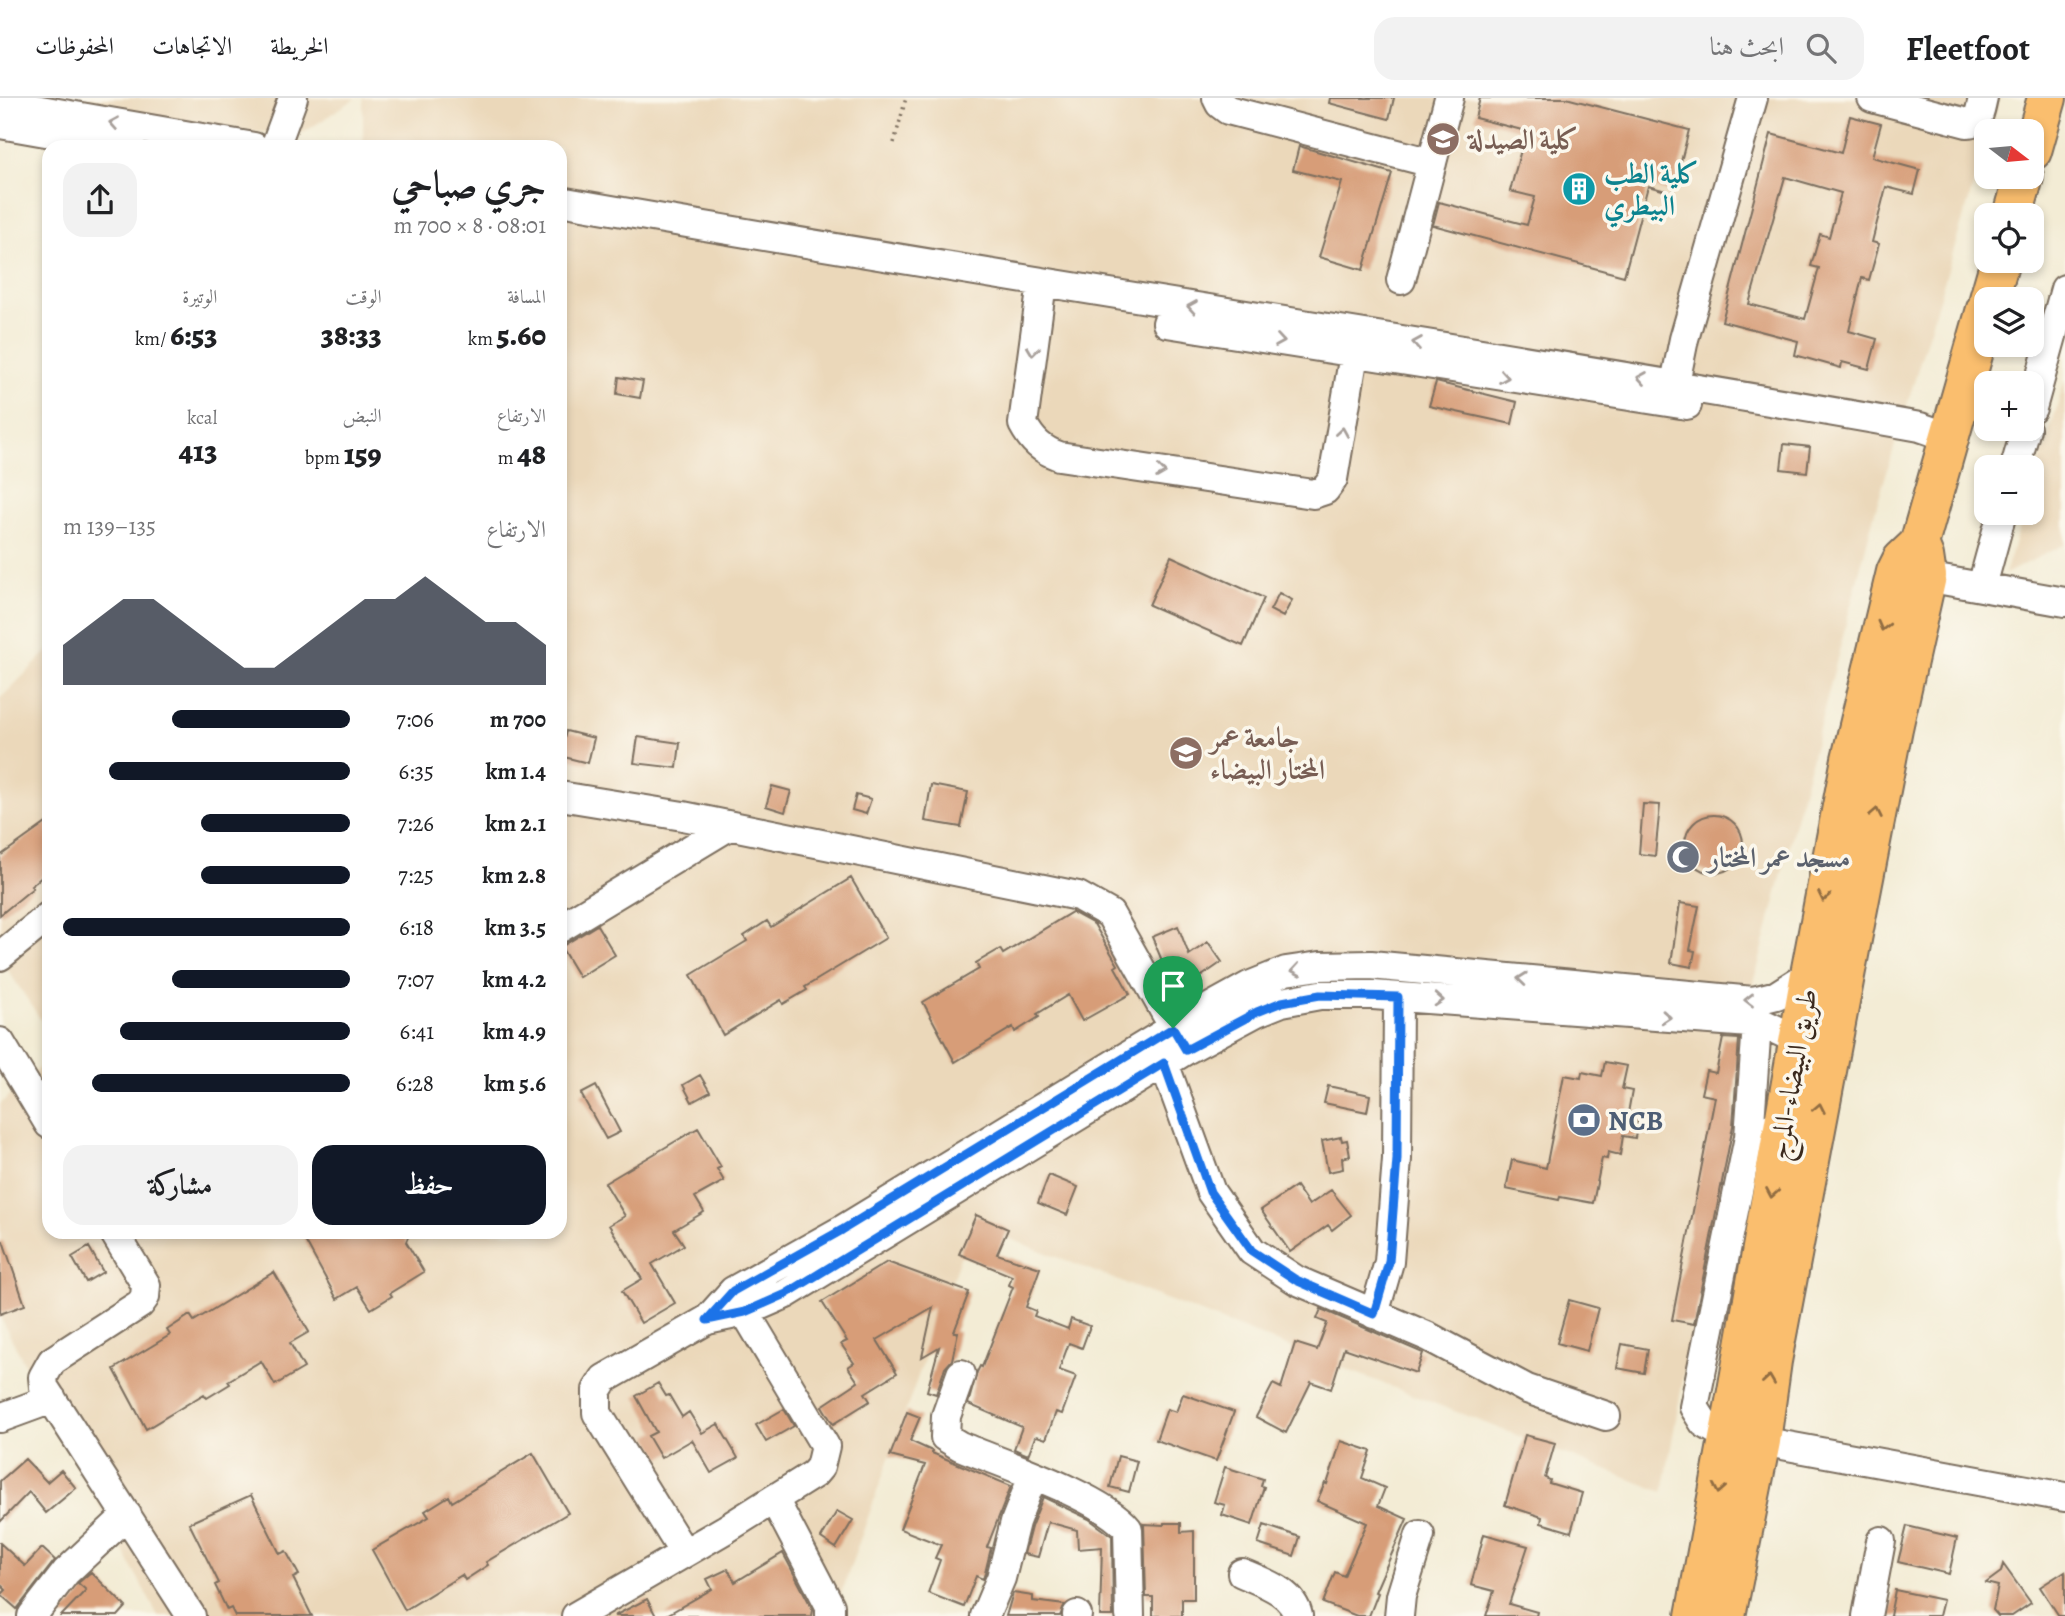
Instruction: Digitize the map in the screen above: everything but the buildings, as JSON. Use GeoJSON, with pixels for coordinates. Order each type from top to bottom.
{"type":"FeatureCollection","features":[{"type":"Feature","properties":{"kind":"highway"},"geometry":{"type":"LineString","coordinates":[[2041,119],[2047,98]]}},
{"type":"Feature","properties":{"kind":"highway","name":"طريق البيضاء-المرج"},"geometry":{"type":"LineString","coordinates":[[1726,1616],[1784,1122],[1851,759],[1914,564],[1974,351]]}},
{"type":"Feature","properties":{"kind":"highway","name":"طريق البيضاء-المرج"},"geometry":{"type":"LineString","coordinates":[[1695,1616],[1745,1439],[1772,1361],[1893,728],[1914,564]]}},
{"type":"Feature","properties":{"kind":"street"},"geometry":{"type":"LineString","coordinates":[[278,140],[293,98]]}},
{"type":"Feature","properties":{"kind":"street"},"geometry":{"type":"LineString","coordinates":[[1217,98],[1228,110],[1432,163]]}},
{"type":"Feature","properties":{"kind":"street"},"geometry":{"type":"LineString","coordinates":[[1401,281],[1449,98]]}},
{"type":"Feature","properties":{"kind":"street"},"geometry":{"type":"LineString","coordinates":[[1675,383],[1684,339],[1753,98]]}},
{"type":"Feature","properties":{"kind":"street"},"geometry":{"type":"LineString","coordinates":[[1872,98],[1967,123],[1977,120],[1983,98]]}},
{"type":"Feature","properties":{"kind":"street"},"geometry":{"type":"LineString","coordinates":[[0,103],[214,140]]}},
{"type":"Feature","properties":{"kind":"street"},"geometry":{"type":"LineString","coordinates":[[0,124],[91,140]]}},
{"type":"Feature","properties":{"kind":"street"},"geometry":{"type":"LineString","coordinates":[[567,202],[1354,354],[1947,445]]}},
{"type":"Feature","properties":{"kind":"street"},"geometry":{"type":"LineString","coordinates":[[567,221],[824,267],[1041,292],[1675,383],[1929,429],[1947,445]]}},
{"type":"Feature","properties":{"kind":"street"},"geometry":{"type":"LineString","coordinates":[[2042,371],[2065,289]]}},
{"type":"Feature","properties":{"kind":"street"},"geometry":{"type":"LineString","coordinates":[[1041,292],[1023,424],[1030,437],[1044,450],[1059,456],[1313,494],[1325,490],[1334,479],[1354,354]]}},
{"type":"Feature","properties":{"kind":"street"},"geometry":{"type":"LineString","coordinates":[[1982,586],[1999,525]]}},
{"type":"Feature","properties":{"kind":"street"},"geometry":{"type":"LineString","coordinates":[[1914,564],[1982,586],[2065,602]]}},
{"type":"Feature","properties":{"kind":"street"},"geometry":{"type":"LineString","coordinates":[[567,797],[1022,884],[1078,896],[1092,902],[1110,914],[1175,1047],[1210,1192],[1252,1251],[1296,1280],[1429,1337],[1527,1389],[1606,1416]]}},
{"type":"Feature","properties":{"kind":"street"},"geometry":{"type":"LineString","coordinates":[[567,924],[729,826]]}},
{"type":"Feature","properties":{"kind":"street"},"geometry":{"type":"LineString","coordinates":[[0,956],[42,922]]}},
{"type":"Feature","properties":{"kind":"street"},"geometry":{"type":"LineString","coordinates":[[1175,1047],[1249,986],[1286,971],[1320,966],[1371,965],[1753,1000],[1777,995],[1810,974]]}},
{"type":"Feature","properties":{"kind":"street"},"geometry":{"type":"LineString","coordinates":[[684,1553],[597,1413],[597,1390],[604,1380],[739,1302],[842,1230],[1175,1047],[1282,1002],[1320,995],[1398,997],[1757,1024],[1777,1029],[1798,1040]]}},
{"type":"Feature","properties":{"kind":"street"},"geometry":{"type":"LineString","coordinates":[[1374,1314],[1389,1262],[1397,1159],[1398,997]]}},
{"type":"Feature","properties":{"kind":"street"},"geometry":{"type":"LineString","coordinates":[[1757,1024],[1749,1136],[1695,1407],[1698,1416],[1704,1423],[1745,1439],[2065,1497]]}},
{"type":"Feature","properties":{"kind":"street"},"geometry":{"type":"LineString","coordinates":[[0,1042],[42,1112]]}},
{"type":"Feature","properties":{"kind":"street"},"geometry":{"type":"LineString","coordinates":[[1749,1136],[1784,1122]]}},
{"type":"Feature","properties":{"kind":"street"},"geometry":{"type":"LineString","coordinates":[[118,1239],[146,1285],[145,1297],[140,1304],[52,1361],[43,1377],[44,1387],[191,1616]]}},
{"type":"Feature","properties":{"kind":"street"},"geometry":{"type":"LineString","coordinates":[[576,1616],[774,1499],[820,1468],[825,1446],[739,1302]]}},
{"type":"Feature","properties":{"kind":"street"},"geometry":{"type":"LineString","coordinates":[[961,1374],[946,1416],[945,1437],[960,1446],[1080,1496],[1119,1518],[1128,1529],[1130,1616]]}},
{"type":"Feature","properties":{"kind":"street"},"geometry":{"type":"LineString","coordinates":[[0,1418],[52,1399]]}},
{"type":"Feature","properties":{"kind":"street"},"geometry":{"type":"LineString","coordinates":[[985,1616],[1001,1578],[1015,1522],[1033,1476]]}},
{"type":"Feature","properties":{"kind":"street"},"geometry":{"type":"LineString","coordinates":[[774,1499],[830,1606],[830,1616]]}},
{"type":"Feature","properties":{"kind":"street"},"geometry":{"type":"LineString","coordinates":[[32,1616],[66,1572],[127,1516]]}},
{"type":"Feature","properties":{"kind":"street"},"geometry":{"type":"LineString","coordinates":[[1399,1616],[1401,1596],[1420,1535]]}},
{"type":"Feature","properties":{"kind":"street"},"geometry":{"type":"LineString","coordinates":[[1867,1616],[1881,1541]]}},
{"type":"Feature","properties":{"kind":"street"},"geometry":{"type":"LineString","coordinates":[[1242,1573],[1282,1592],[1296,1607],[1298,1616]]}},
{"type":"Feature","properties":{"kind":"path"},"geometry":{"type":"LineString","coordinates":[[894,144],[906,98]]}},
{"type":"Feature","properties":{"kind":"shaded area"},"geometry":{"type":"Polygon","coordinates":[[[34,98],[356,98],[303,133],[248,132],[34,98]]]}},
{"type":"Feature","properties":{"kind":"shaded area","name":"جامعة عمر المختار البيضاء"},"geometry":{"type":"Polygon","coordinates":[[[363,98],[2000,98],[1994,119],[1974,119],[1974,183],[1875,511],[1751,994],[1663,1492],[972,1224],[833,1616],[158,1616],[0,1317],[0,1104],[42,1065],[42,1239],[567,1239],[567,140],[363,140],[363,98]]]}},
{"type":"Feature","properties":{"kind":"shaded area"},"geometry":{"type":"Polygon","coordinates":[[[2065,381],[2065,544],[2005,574],[2020,525],[2044,525],[2042,455],[2065,381]]]}},
{"type":"Feature","properties":{"kind":"shaded area"},"geometry":{"type":"Polygon","coordinates":[[[42,657],[42,1021],[0,958],[0,699],[42,657]]]}},
{"type":"Feature","properties":{"kind":"place","name":"كلية الصيدلة"},"geometry":{"type":"Point","coordinates":[1443,139]}},
{"type":"Feature","properties":{"kind":"place","name":"كلية الطب البيطري"},"geometry":{"type":"Point","coordinates":[1579,189]}},
{"type":"Feature","properties":{"kind":"place","name":"جامعة عمر المختار البيضاء"},"geometry":{"type":"Point","coordinates":[1186,753]}},
{"type":"Feature","properties":{"kind":"place","name":"مسجد عمر المختار"},"geometry":{"type":"Point","coordinates":[1683,857]}},
{"type":"Feature","properties":{"kind":"place","name":"NCB"},"geometry":{"type":"Point","coordinates":[1584,1120]}},
{"type":"Feature","properties":{"kind":"route"},"geometry":{"type":"LineString","coordinates":[[1320,995],[1398,997],[1397,1159],[1389,1262],[1374,1314],[1296,1280],[1252,1251],[1210,1192],[1164,1063],[786,1294],[745,1312],[707,1320],[733,1291],[842,1230],[1173,1028],[1186,1050],[1257,1012],[1282,1002],[1320,995]]}}]}
